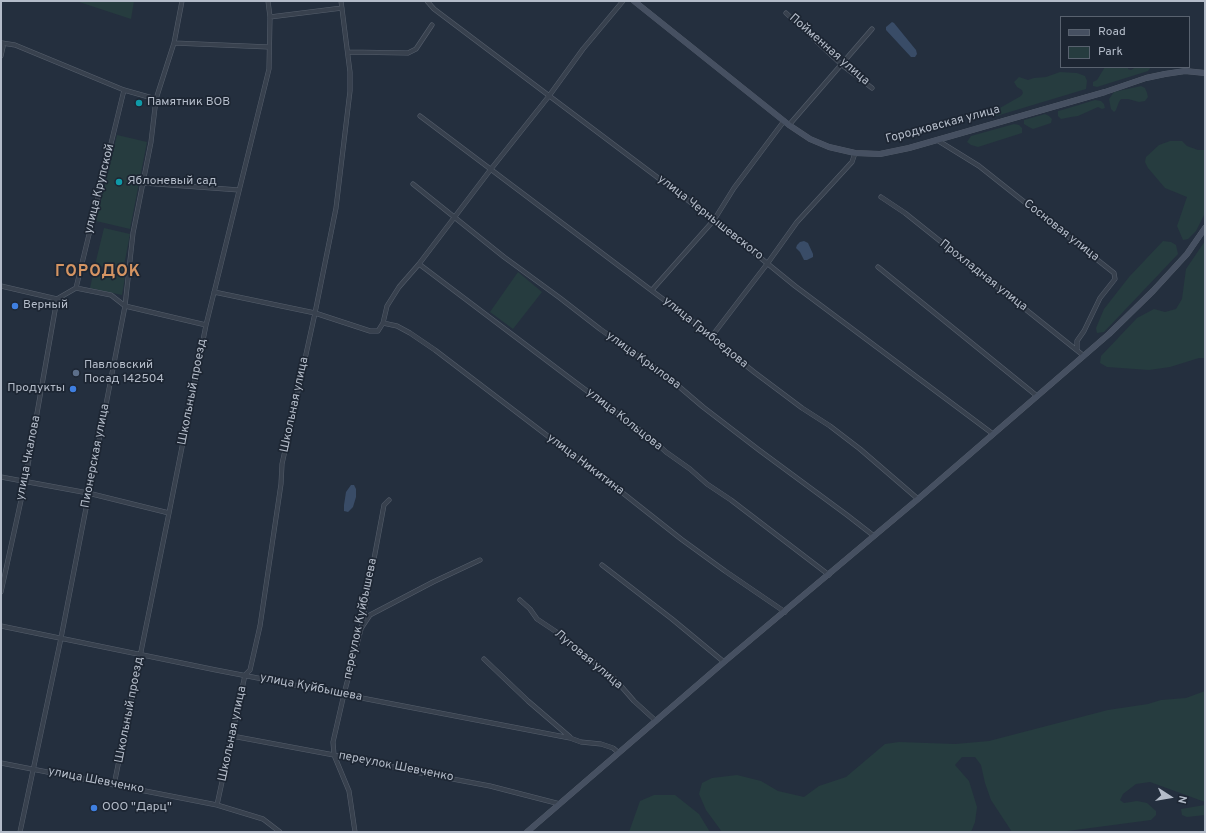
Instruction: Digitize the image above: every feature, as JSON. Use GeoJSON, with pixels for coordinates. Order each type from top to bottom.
{"type":"FeatureCollection","features":[{"type":"Feature","properties":{"kind":"street","name":"Пионерская улица"},"geometry":{"type":"LineString","coordinates":[[20,832],[61,638],[125,306],[133,233],[151,142],[156,99],[174,43],[182,1]]}},
{"type":"Feature","properties":{"kind":"street","name":"Школьный проезд"},"geometry":{"type":"LineString","coordinates":[[114,785],[206,325],[269,69],[270,17],[268,1]]}},
{"type":"Feature","properties":{"kind":"street","name":"Школьная улица"},"geometry":{"type":"LineString","coordinates":[[217,805],[245,676],[250,670],[260,626],[281,484],[282,464],[316,313],[336,208],[350,91],[348,52],[341,1]]}},
{"type":"Feature","properties":{"kind":"street","name":"улица Чернышевского"},"geometry":{"type":"LineString","coordinates":[[427,1],[434,9],[714,220],[795,286],[993,434]]}},
{"type":"Feature","properties":{"kind":"street"},"geometry":{"type":"LineString","coordinates":[[214,292],[316,313],[370,331],[378,331],[383,323],[387,306],[399,287],[419,264],[549,96],[583,49],[623,1]]}},
{"type":"Feature","properties":{"kind":"street","name":"Городковская улица"},"geometry":{"type":"LineString","coordinates":[[634,1],[787,123],[810,139],[829,147],[855,153],[880,154],[909,148],[1105,92],[1146,78],[1178,72],[1192,71],[1205,73]]}},
{"type":"Feature","properties":{"kind":"street"},"geometry":{"type":"LineString","coordinates":[[270,17],[342,8]]}},
{"type":"Feature","properties":{"kind":"street","name":"Пойменная улица"},"geometry":{"type":"LineString","coordinates":[[786,12],[842,65],[872,88]]}},
{"type":"Feature","properties":{"kind":"street"},"geometry":{"type":"LineString","coordinates":[[348,52],[408,53],[416,49],[432,24]]}},
{"type":"Feature","properties":{"kind":"street"},"geometry":{"type":"LineString","coordinates":[[652,290],[714,220],[734,188],[787,123],[842,65],[872,29]]}},
{"type":"Feature","properties":{"kind":"street"},"geometry":{"type":"LineString","coordinates":[[174,43],[269,47]]}},
{"type":"Feature","properties":{"kind":"street"},"geometry":{"type":"LineString","coordinates":[[1,56],[2,44],[15,45],[124,90],[156,99]]}},
{"type":"Feature","properties":{"kind":"street","name":"улица Крупской"},"geometry":{"type":"LineString","coordinates":[[76,288],[124,90]]}},
{"type":"Feature","properties":{"kind":"street","name":"улица Грибоедова"},"geometry":{"type":"LineString","coordinates":[[420,116],[652,290],[712,336],[724,348],[754,372],[860,449],[918,499]]}},
{"type":"Feature","properties":{"kind":"street","name":"Сосновая улица"},"geometry":{"type":"LineString","coordinates":[[937,139],[980,166],[1114,273],[1115,278],[1100,298],[1084,331],[1077,341],[1077,350]]}},
{"type":"Feature","properties":{"kind":"street"},"geometry":{"type":"LineString","coordinates":[[712,336],[797,222],[852,162],[855,153]]}},
{"type":"Feature","properties":{"kind":"street"},"geometry":{"type":"LineString","coordinates":[[143,183],[239,190]]}},
{"type":"Feature","properties":{"kind":"street","name":"улица Крылова"},"geometry":{"type":"LineString","coordinates":[[413,184],[504,257],[600,329],[669,378],[703,407],[874,536]]}},
{"type":"Feature","properties":{"kind":"street","name":"Прохладная улица"},"geometry":{"type":"LineString","coordinates":[[881,196],[905,213],[1084,356]]}},
{"type":"Feature","properties":{"kind":"street"},"geometry":{"type":"LineString","coordinates":[[527,832],[1109,334],[1153,291],[1187,254],[1205,228]]}},
{"type":"Feature","properties":{"kind":"street","name":"улица Кольцова"},"geometry":{"type":"LineString","coordinates":[[419,264],[653,440],[707,484],[731,500],[829,575]]}},
{"type":"Feature","properties":{"kind":"street"},"geometry":{"type":"LineString","coordinates":[[878,267],[1037,396]]}},
{"type":"Feature","properties":{"kind":"street"},"geometry":{"type":"LineString","coordinates":[[1,286],[57,299],[76,288],[110,295],[125,306],[206,325]]}},
{"type":"Feature","properties":{"kind":"street","name":"улица Чкалова"},"geometry":{"type":"LineString","coordinates":[[1,592],[25,482],[57,299]]}},
{"type":"Feature","properties":{"kind":"street","name":"улица Никитина"},"geometry":{"type":"LineString","coordinates":[[383,323],[397,326],[435,350],[600,475],[681,539],[724,571],[785,612]]}},
{"type":"Feature","properties":{"kind":"street"},"geometry":{"type":"LineString","coordinates":[[1,477],[88,493],[169,513]]}},
{"type":"Feature","properties":{"kind":"street","name":"переулок Куйбышева"},"geometry":{"type":"LineString","coordinates":[[355,832],[349,791],[334,755],[333,742],[361,629],[384,505],[389,500]]}},
{"type":"Feature","properties":{"kind":"street"},"geometry":{"type":"LineString","coordinates":[[361,629],[370,615],[480,560]]}},
{"type":"Feature","properties":{"kind":"street"},"geometry":{"type":"LineString","coordinates":[[602,565],[672,619],[724,662]]}},
{"type":"Feature","properties":{"kind":"street","name":"Луговая улица"},"geometry":{"type":"LineString","coordinates":[[520,600],[530,609],[537,619],[555,631],[614,678],[634,701],[656,721]]}},
{"type":"Feature","properties":{"kind":"street","name":"улица Куйбышева"},"geometry":{"type":"LineString","coordinates":[[1,626],[245,676],[570,738],[581,742],[607,746],[613,748],[619,753]]}},
{"type":"Feature","properties":{"kind":"street"},"geometry":{"type":"LineString","coordinates":[[484,659],[570,738]]}},
{"type":"Feature","properties":{"kind":"street","name":"переулок Шевченко"},"geometry":{"type":"LineString","coordinates":[[232,736],[344,758],[348,757],[410,771],[490,786],[560,804]]}},
{"type":"Feature","properties":{"kind":"street","name":"улица Шевченко"},"geometry":{"type":"LineString","coordinates":[[1,763],[217,805],[262,819],[280,832]]}},
{"type":"Feature","properties":{"kind":"green space"},"geometry":{"type":"Polygon","coordinates":[[[76,1],[134,1],[131,19],[76,1]]]}},
{"type":"Feature","properties":{"kind":"green space"},"geometry":{"type":"Polygon","coordinates":[[[1104,68],[1128,68],[1131,70],[1134,68],[1150,68],[1148,71],[1097,87],[1093,86],[1093,82],[1097,80],[1104,68]]]}},
{"type":"Feature","properties":{"kind":"green space"},"geometry":{"type":"Polygon","coordinates":[[[1060,72],[1077,73],[1085,76],[1087,81],[1086,89],[993,117],[990,115],[1021,96],[1023,93],[1022,90],[1017,87],[1014,82],[1019,77],[1028,80],[1046,77],[1060,72]]]}},
{"type":"Feature","properties":{"kind":"green space"},"geometry":{"type":"Polygon","coordinates":[[[1141,86],[1145,88],[1147,93],[1148,97],[1145,101],[1139,102],[1121,99],[1114,112],[1111,109],[1109,99],[1114,92],[1141,86]]]}},
{"type":"Feature","properties":{"kind":"green space"},"geometry":{"type":"Polygon","coordinates":[[[1095,100],[1101,101],[1105,108],[1102,109],[1098,107],[1078,116],[1061,119],[1058,116],[1058,111],[1095,100]]]}},
{"type":"Feature","properties":{"kind":"green space"},"geometry":{"type":"Polygon","coordinates":[[[1045,114],[1052,119],[1051,123],[1033,129],[1024,124],[1024,120],[1045,114]]]}},
{"type":"Feature","properties":{"kind":"green space"},"geometry":{"type":"Polygon","coordinates":[[[1014,124],[1019,125],[1022,128],[1022,133],[978,147],[967,142],[971,136],[1014,124]]]}},
{"type":"Feature","properties":{"kind":"green space"},"geometry":{"type":"Polygon","coordinates":[[[117,135],[147,142],[130,229],[96,221],[117,135]]]}},
{"type":"Feature","properties":{"kind":"green space"},"geometry":{"type":"Polygon","coordinates":[[[1170,141],[1182,141],[1187,146],[1198,150],[1205,150],[1205,213],[1196,231],[1188,239],[1183,240],[1177,226],[1187,197],[1165,188],[1148,168],[1145,162],[1146,157],[1159,145],[1170,141]]]}},
{"type":"Feature","properties":{"kind":"green space"},"geometry":{"type":"Polygon","coordinates":[[[104,228],[130,234],[123,271],[95,265],[104,228]]]}},
{"type":"Feature","properties":{"kind":"green space"},"geometry":{"type":"Polygon","coordinates":[[[1163,241],[1171,242],[1176,245],[1178,254],[1104,332],[1097,333],[1096,328],[1104,309],[1129,277],[1163,241]]]}},
{"type":"Feature","properties":{"kind":"green space"},"geometry":{"type":"Polygon","coordinates":[[[1205,241],[1205,358],[1199,358],[1170,367],[1149,370],[1107,367],[1100,363],[1101,356],[1137,318],[1154,309],[1165,312],[1176,309],[1182,299],[1186,269],[1205,241]]]}},
{"type":"Feature","properties":{"kind":"green space"},"geometry":{"type":"Polygon","coordinates":[[[94,270],[125,277],[122,295],[90,288],[94,270]]]}},
{"type":"Feature","properties":{"kind":"green space"},"geometry":{"type":"Polygon","coordinates":[[[518,272],[542,292],[513,329],[490,312],[518,272]]]}},
{"type":"Feature","properties":{"kind":"green space"},"geometry":{"type":"Polygon","coordinates":[[[1205,691],[1205,802],[1150,782],[1136,784],[1123,794],[1120,800],[1124,803],[1137,801],[1147,803],[1156,811],[1156,815],[1151,820],[1060,832],[1012,832],[991,800],[981,765],[975,757],[962,757],[955,765],[969,781],[977,807],[975,822],[971,832],[722,832],[706,810],[699,794],[702,783],[712,778],[737,775],[761,781],[778,791],[804,797],[819,786],[846,777],[885,744],[899,742],[955,744],[989,741],[1108,710],[1148,704],[1161,700],[1186,698],[1205,691]]]}},
{"type":"Feature","properties":{"kind":"green space"},"geometry":{"type":"Polygon","coordinates":[[[654,795],[675,795],[699,814],[710,832],[629,832],[640,801],[654,795]]]}},
{"type":"Feature","properties":{"kind":"green space"},"geometry":{"type":"Polygon","coordinates":[[[1205,805],[1205,815],[1187,817],[1182,815],[1181,809],[1205,805]]]}},
{"type":"Feature","properties":{"kind":"water"},"geometry":{"type":"Polygon","coordinates":[[[892,22],[916,50],[917,54],[915,57],[911,57],[886,30],[886,27],[892,22]]]}},
{"type":"Feature","properties":{"kind":"water"},"geometry":{"type":"Polygon","coordinates":[[[804,241],[808,243],[813,254],[813,257],[807,260],[804,260],[796,248],[800,242],[804,241]]]}},
{"type":"Feature","properties":{"kind":"water"},"geometry":{"type":"Polygon","coordinates":[[[351,485],[354,485],[356,489],[356,497],[353,507],[348,512],[344,511],[344,505],[346,492],[351,485]]]}},
{"type":"Feature","properties":{"kind":"place","name":"Памятник ВОВ"},"geometry":{"type":"Point","coordinates":[139,103]}},
{"type":"Feature","properties":{"kind":"place","name":"Яблоневый сад"},"geometry":{"type":"Point","coordinates":[119,182]}},
{"type":"Feature","properties":{"kind":"place","name":"Верный"},"geometry":{"type":"Point","coordinates":[15,306]}},
{"type":"Feature","properties":{"kind":"place","name":"Павловский Посад 142504"},"geometry":{"type":"Point","coordinates":[76,373]}},
{"type":"Feature","properties":{"kind":"place","name":"Продукты"},"geometry":{"type":"Point","coordinates":[73,389]}},
{"type":"Feature","properties":{"kind":"place","name":"ООО \"Дарц\""},"geometry":{"type":"Point","coordinates":[94,808]}},
{"type":"Feature","properties":{"kind":"district","name":"ГОРОДОК"},"geometry":{"type":"Point","coordinates":[98,273]}}]}
